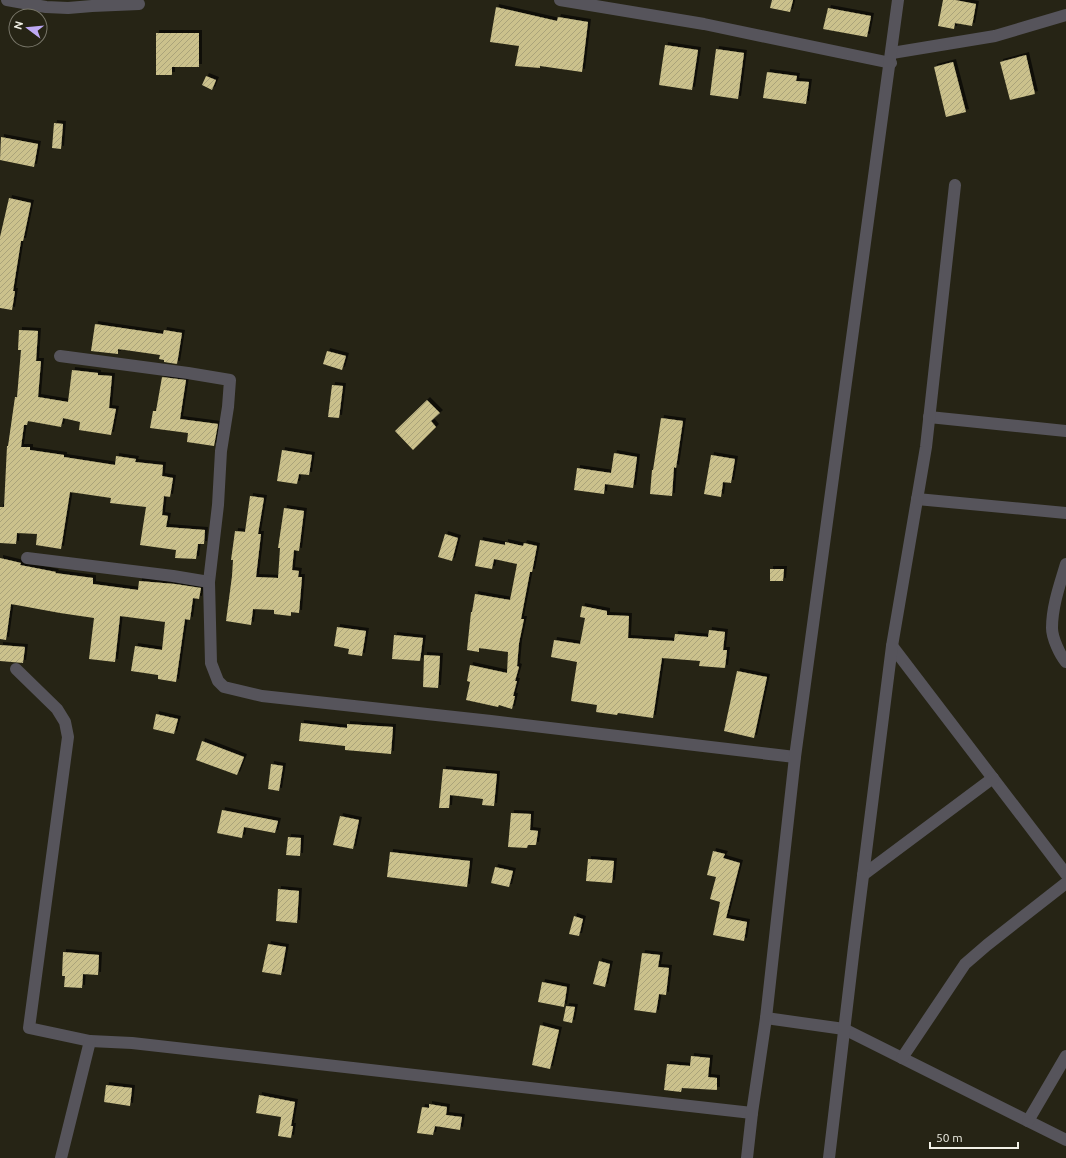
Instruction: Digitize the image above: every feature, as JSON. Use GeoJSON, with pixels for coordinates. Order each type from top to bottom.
{"type":"FeatureCollection","features":[{"type":"Feature","properties":{"kind":"street"},"geometry":{"type":"LineString","coordinates":[[7,0],[68,8],[139,4]]}},
{"type":"Feature","properties":{"kind":"street"},"geometry":{"type":"LineString","coordinates":[[560,0],[704,24],[891,58],[995,36],[1066,15]]}},
{"type":"Feature","properties":{"kind":"street"},"geometry":{"type":"LineString","coordinates":[[747,1158],[766,1018],[795,757],[898,0]]}},
{"type":"Feature","properties":{"kind":"street"},"geometry":{"type":"LineString","coordinates":[[831,1157],[844,1029],[892,646],[926,447],[955,185]]}},
{"type":"Feature","properties":{"kind":"street"},"geometry":{"type":"LineString","coordinates":[[60,356],[230,380],[228,407],[221,452],[218,505],[209,582],[211,663],[218,681],[224,687],[262,696],[491,721],[795,757]]}},
{"type":"Feature","properties":{"kind":"street"},"geometry":{"type":"LineString","coordinates":[[929,417],[1066,431]]}},
{"type":"Feature","properties":{"kind":"street"},"geometry":{"type":"LineString","coordinates":[[917,499],[1066,513]]}},
{"type":"Feature","properties":{"kind":"street"},"geometry":{"type":"LineString","coordinates":[[27,558],[173,576],[209,582]]}},
{"type":"Feature","properties":{"kind":"street"},"geometry":{"type":"LineString","coordinates":[[1066,564],[1054,612],[1052,630],[1060,655],[1066,662]]}},
{"type":"Feature","properties":{"kind":"street"},"geometry":{"type":"LineString","coordinates":[[892,646],[1066,874]]}},
{"type":"Feature","properties":{"kind":"street"},"geometry":{"type":"LineString","coordinates":[[16,669],[57,709],[66,722],[68,737],[29,1028],[90,1041],[132,1043],[752,1113]]}},
{"type":"Feature","properties":{"kind":"street"},"geometry":{"type":"LineString","coordinates":[[863,875],[993,778]]}},
{"type":"Feature","properties":{"kind":"street"},"geometry":{"type":"LineString","coordinates":[[902,1058],[965,964],[986,945],[1066,883]]}},
{"type":"Feature","properties":{"kind":"street"},"geometry":{"type":"LineString","coordinates":[[766,1018],[844,1029],[1066,1140]]}},
{"type":"Feature","properties":{"kind":"street"},"geometry":{"type":"LineString","coordinates":[[61,1158],[90,1041]]}},
{"type":"Feature","properties":{"kind":"street"},"geometry":{"type":"LineString","coordinates":[[1028,1121],[1066,1056]]}},
{"type":"Feature","properties":{"kind":"building"},"geometry":{"type":"Polygon","coordinates":[[[772,0],[793,0],[790,12],[770,8],[772,0]]]}},
{"type":"Feature","properties":{"kind":"building"},"geometry":{"type":"Polygon","coordinates":[[[943,0],[955,0],[976,4],[972,26],[955,23],[954,29],[938,26],[943,0]]]}},
{"type":"Feature","properties":{"kind":"building"},"geometry":{"type":"Polygon","coordinates":[[[496,7],[557,21],[558,17],[588,22],[582,72],[540,66],[540,68],[515,66],[519,46],[490,42],[496,7]]]}},
{"type":"Feature","properties":{"kind":"building"},"geometry":{"type":"Polygon","coordinates":[[[828,8],[871,16],[867,37],[823,29],[828,8]]]}},
{"type":"Feature","properties":{"kind":"building"},"geometry":{"type":"Polygon","coordinates":[[[156,33],[199,33],[199,67],[172,67],[172,75],[156,75],[156,33]]]}},
{"type":"Feature","properties":{"kind":"building"},"geometry":{"type":"Polygon","coordinates":[[[665,45],[698,50],[692,90],[659,85],[665,45]]]}},
{"type":"Feature","properties":{"kind":"building"},"geometry":{"type":"Polygon","coordinates":[[[716,49],[744,53],[738,99],[710,95],[716,49]]]}},
{"type":"Feature","properties":{"kind":"building"},"geometry":{"type":"Polygon","coordinates":[[[1026,55],[1035,94],[1010,100],[1000,62],[1026,55]]]}},
{"type":"Feature","properties":{"kind":"building"},"geometry":{"type":"Polygon","coordinates":[[[953,62],[966,112],[946,117],[934,67],[953,62]]]}},
{"type":"Feature","properties":{"kind":"building"},"geometry":{"type":"Polygon","coordinates":[[[767,72],[797,76],[796,81],[809,82],[806,104],[763,98],[767,72]]]}},
{"type":"Feature","properties":{"kind":"building"},"geometry":{"type":"Polygon","coordinates":[[[206,76],[216,80],[212,90],[202,85],[206,76]]]}},
{"type":"Feature","properties":{"kind":"building"},"geometry":{"type":"Polygon","coordinates":[[[54,123],[63,124],[61,149],[52,148],[54,123]]]}},
{"type":"Feature","properties":{"kind":"building"},"geometry":{"type":"Polygon","coordinates":[[[1,137],[38,144],[34,167],[0,160],[1,137]]]}},
{"type":"Feature","properties":{"kind":"building"},"geometry":{"type":"Polygon","coordinates":[[[9,198],[31,203],[23,241],[21,241],[13,291],[15,291],[12,310],[0,308],[0,237],[9,198]]]}},
{"type":"Feature","properties":{"kind":"building"},"geometry":{"type":"Polygon","coordinates":[[[95,324],[163,334],[164,330],[182,333],[177,364],[164,362],[164,360],[159,359],[160,355],[118,349],[118,354],[91,351],[95,324]]]}},
{"type":"Feature","properties":{"kind":"building"},"geometry":{"type":"Polygon","coordinates":[[[19,330],[38,331],[36,361],[41,361],[38,397],[68,402],[72,370],[98,373],[98,375],[112,376],[109,408],[116,409],[111,435],[79,430],[80,422],[63,418],[61,427],[28,421],[27,425],[24,425],[21,447],[30,447],[30,450],[64,455],[64,457],[115,465],[116,456],[136,459],[135,462],[163,465],[162,476],[173,478],[170,497],[164,496],[162,515],[168,516],[166,527],[205,530],[204,544],[198,544],[196,559],[175,558],[176,550],[140,545],[146,507],[110,503],[111,498],[70,492],[61,549],[36,545],[37,534],[17,533],[16,544],[0,543],[0,507],[4,507],[7,446],[15,397],[17,397],[21,350],[18,350],[19,330]]]}},
{"type":"Feature","properties":{"kind":"building"},"geometry":{"type":"Polygon","coordinates":[[[327,351],[346,356],[342,370],[323,364],[327,351]]]}},
{"type":"Feature","properties":{"kind":"building"},"geometry":{"type":"Polygon","coordinates":[[[162,377],[186,380],[180,419],[218,424],[214,446],[187,442],[188,433],[150,428],[153,411],[156,411],[162,377]]]}},
{"type":"Feature","properties":{"kind":"building"},"geometry":{"type":"Polygon","coordinates":[[[332,385],[343,386],[339,418],[328,417],[332,385]]]}},
{"type":"Feature","properties":{"kind":"building"},"geometry":{"type":"Polygon","coordinates":[[[427,400],[440,413],[431,421],[436,427],[413,450],[395,431],[427,400]]]}},
{"type":"Feature","properties":{"kind":"building"},"geometry":{"type":"Polygon","coordinates":[[[661,418],[683,421],[676,468],[674,467],[672,496],[650,494],[652,470],[661,418]]]}},
{"type":"Feature","properties":{"kind":"building"},"geometry":{"type":"Polygon","coordinates":[[[282,450],[312,455],[309,475],[299,474],[297,484],[277,481],[282,450]]]}},
{"type":"Feature","properties":{"kind":"building"},"geometry":{"type":"Polygon","coordinates":[[[614,453],[637,457],[633,488],[605,484],[604,494],[574,490],[577,468],[611,473],[614,453]]]}},
{"type":"Feature","properties":{"kind":"building"},"geometry":{"type":"Polygon","coordinates":[[[711,455],[735,459],[731,483],[723,482],[721,497],[704,494],[711,455]]]}},
{"type":"Feature","properties":{"kind":"building"},"geometry":{"type":"Polygon","coordinates":[[[250,496],[264,498],[258,534],[261,534],[256,577],[278,578],[280,548],[278,548],[284,508],[304,511],[299,551],[294,550],[292,570],[299,571],[298,577],[302,577],[299,613],[291,612],[291,616],[274,614],[274,610],[253,609],[251,625],[226,621],[232,576],[233,560],[231,560],[235,531],[245,532],[250,496]]]}},
{"type":"Feature","properties":{"kind":"building"},"geometry":{"type":"Polygon","coordinates":[[[445,534],[458,538],[452,561],[438,557],[445,534]]]}},
{"type":"Feature","properties":{"kind":"building"},"geometry":{"type":"Polygon","coordinates":[[[480,540],[505,545],[505,542],[523,546],[524,543],[537,546],[532,572],[530,572],[521,619],[524,619],[519,643],[517,666],[519,667],[515,681],[517,681],[513,696],[515,696],[512,709],[499,705],[498,707],[466,700],[470,682],[467,681],[470,665],[507,673],[508,652],[479,648],[479,652],[467,650],[471,612],[475,594],[510,600],[517,564],[494,559],[492,569],[475,566],[480,540]]]}},
{"type":"Feature","properties":{"kind":"building"},"geometry":{"type":"Polygon","coordinates":[[[0,558],[21,563],[20,565],[56,572],[55,573],[93,578],[93,584],[138,590],[139,581],[201,588],[199,599],[193,598],[190,620],[185,619],[176,682],[158,679],[158,675],[131,671],[135,646],[162,650],[165,622],[120,616],[115,662],[89,659],[94,618],[11,604],[6,640],[0,639],[0,558]]]}},
{"type":"Feature","properties":{"kind":"building"},"geometry":{"type":"Polygon","coordinates":[[[770,569],[784,569],[783,581],[770,581],[770,569]]]}},
{"type":"Feature","properties":{"kind":"building"},"geometry":{"type":"Polygon","coordinates":[[[582,606],[607,611],[607,615],[629,616],[628,638],[674,641],[675,634],[708,637],[709,630],[725,632],[723,650],[727,650],[725,668],[699,666],[700,661],[662,658],[653,718],[618,713],[617,715],[596,712],[597,705],[571,701],[577,662],[551,657],[554,640],[580,644],[585,618],[580,617],[582,606]]]}},
{"type":"Feature","properties":{"kind":"building"},"geometry":{"type":"Polygon","coordinates":[[[337,627],[366,631],[362,656],[348,654],[349,649],[334,646],[337,627]]]}},
{"type":"Feature","properties":{"kind":"building"},"geometry":{"type":"Polygon","coordinates":[[[394,635],[423,638],[420,661],[392,659],[394,635]]]}},
{"type":"Feature","properties":{"kind":"building"},"geometry":{"type":"Polygon","coordinates":[[[0,645],[25,647],[23,663],[0,661],[0,645]]]}},
{"type":"Feature","properties":{"kind":"building"},"geometry":{"type":"Polygon","coordinates":[[[424,655],[440,656],[438,688],[423,687],[424,655]]]}},
{"type":"Feature","properties":{"kind":"building"},"geometry":{"type":"Polygon","coordinates":[[[737,671],[767,677],[754,738],[724,731],[737,671]]]}},
{"type":"Feature","properties":{"kind":"building"},"geometry":{"type":"Polygon","coordinates":[[[156,714],[178,719],[174,734],[153,729],[156,714]]]}},
{"type":"Feature","properties":{"kind":"building"},"geometry":{"type":"Polygon","coordinates":[[[301,723],[347,728],[347,724],[393,727],[391,754],[345,750],[345,746],[299,741],[301,723]]]}},
{"type":"Feature","properties":{"kind":"building"},"geometry":{"type":"Polygon","coordinates":[[[202,741],[244,757],[237,775],[196,760],[202,741]]]}},
{"type":"Feature","properties":{"kind":"building"},"geometry":{"type":"Polygon","coordinates":[[[271,764],[283,766],[279,791],[268,789],[271,764]]]}},
{"type":"Feature","properties":{"kind":"building"},"geometry":{"type":"Polygon","coordinates":[[[443,769],[497,774],[494,806],[482,805],[483,799],[450,795],[449,808],[439,808],[443,769]]]}},
{"type":"Feature","properties":{"kind":"building"},"geometry":{"type":"Polygon","coordinates":[[[222,810],[278,821],[275,833],[244,827],[242,838],[217,833],[222,810]]]}},
{"type":"Feature","properties":{"kind":"building"},"geometry":{"type":"Polygon","coordinates":[[[511,813],[531,814],[530,830],[538,831],[536,845],[528,845],[527,848],[508,847],[511,813]]]}},
{"type":"Feature","properties":{"kind":"building"},"geometry":{"type":"Polygon","coordinates":[[[340,816],[359,820],[353,849],[333,845],[340,816]]]}},
{"type":"Feature","properties":{"kind":"building"},"geometry":{"type":"Polygon","coordinates":[[[288,837],[301,838],[300,856],[286,855],[288,837]]]}},
{"type":"Feature","properties":{"kind":"building"},"geometry":{"type":"Polygon","coordinates":[[[713,851],[725,854],[723,858],[740,863],[726,918],[747,922],[744,941],[713,935],[720,902],[710,899],[716,877],[707,875],[713,851]]]}},
{"type":"Feature","properties":{"kind":"building"},"geometry":{"type":"Polygon","coordinates":[[[390,852],[470,861],[467,887],[387,877],[390,852]]]}},
{"type":"Feature","properties":{"kind":"building"},"geometry":{"type":"Polygon","coordinates":[[[588,859],[614,861],[612,883],[586,881],[588,859]]]}},
{"type":"Feature","properties":{"kind":"building"},"geometry":{"type":"Polygon","coordinates":[[[495,867],[513,871],[509,887],[491,883],[495,867]]]}},
{"type":"Feature","properties":{"kind":"building"},"geometry":{"type":"Polygon","coordinates":[[[278,889],[299,891],[297,923],[276,921],[278,889]]]}},
{"type":"Feature","properties":{"kind":"building"},"geometry":{"type":"Polygon","coordinates":[[[574,916],[583,919],[579,936],[569,934],[574,916]]]}},
{"type":"Feature","properties":{"kind":"building"},"geometry":{"type":"Polygon","coordinates":[[[268,944],[286,947],[281,975],[262,972],[268,944]]]}},
{"type":"Feature","properties":{"kind":"building"},"geometry":{"type":"Polygon","coordinates":[[[63,952],[99,955],[98,975],[83,974],[82,988],[64,987],[65,976],[62,976],[63,952]]]}},
{"type":"Feature","properties":{"kind":"building"},"geometry":{"type":"Polygon","coordinates":[[[642,953],[660,955],[658,967],[669,968],[666,995],[659,994],[656,1013],[634,1010],[642,953]]]}},
{"type":"Feature","properties":{"kind":"building"},"geometry":{"type":"Polygon","coordinates":[[[599,961],[610,964],[605,987],[593,984],[599,961]]]}},
{"type":"Feature","properties":{"kind":"building"},"geometry":{"type":"Polygon","coordinates":[[[542,982],[567,987],[564,1007],[538,1002],[542,982]]]}},
{"type":"Feature","properties":{"kind":"building"},"geometry":{"type":"Polygon","coordinates":[[[566,1006],[575,1007],[572,1023],[563,1021],[566,1006]]]}},
{"type":"Feature","properties":{"kind":"building"},"geometry":{"type":"Polygon","coordinates":[[[540,1025],[559,1030],[550,1069],[532,1065],[540,1025]]]}},
{"type":"Feature","properties":{"kind":"building"},"geometry":{"type":"Polygon","coordinates":[[[691,1056],[710,1058],[708,1077],[717,1078],[717,1090],[682,1088],[681,1092],[664,1090],[667,1064],[690,1066],[691,1056]]]}},
{"type":"Feature","properties":{"kind":"building"},"geometry":{"type":"Polygon","coordinates":[[[106,1085],[132,1088],[130,1106],[104,1102],[106,1085]]]}},
{"type":"Feature","properties":{"kind":"building"},"geometry":{"type":"Polygon","coordinates":[[[259,1095],[295,1102],[291,1126],[293,1126],[291,1138],[278,1136],[281,1117],[256,1113],[259,1095]]]}},
{"type":"Feature","properties":{"kind":"building"},"geometry":{"type":"Polygon","coordinates":[[[429,1104],[447,1107],[446,1115],[462,1117],[460,1130],[435,1126],[433,1135],[417,1133],[422,1107],[429,1108],[429,1104]]]}}]}
